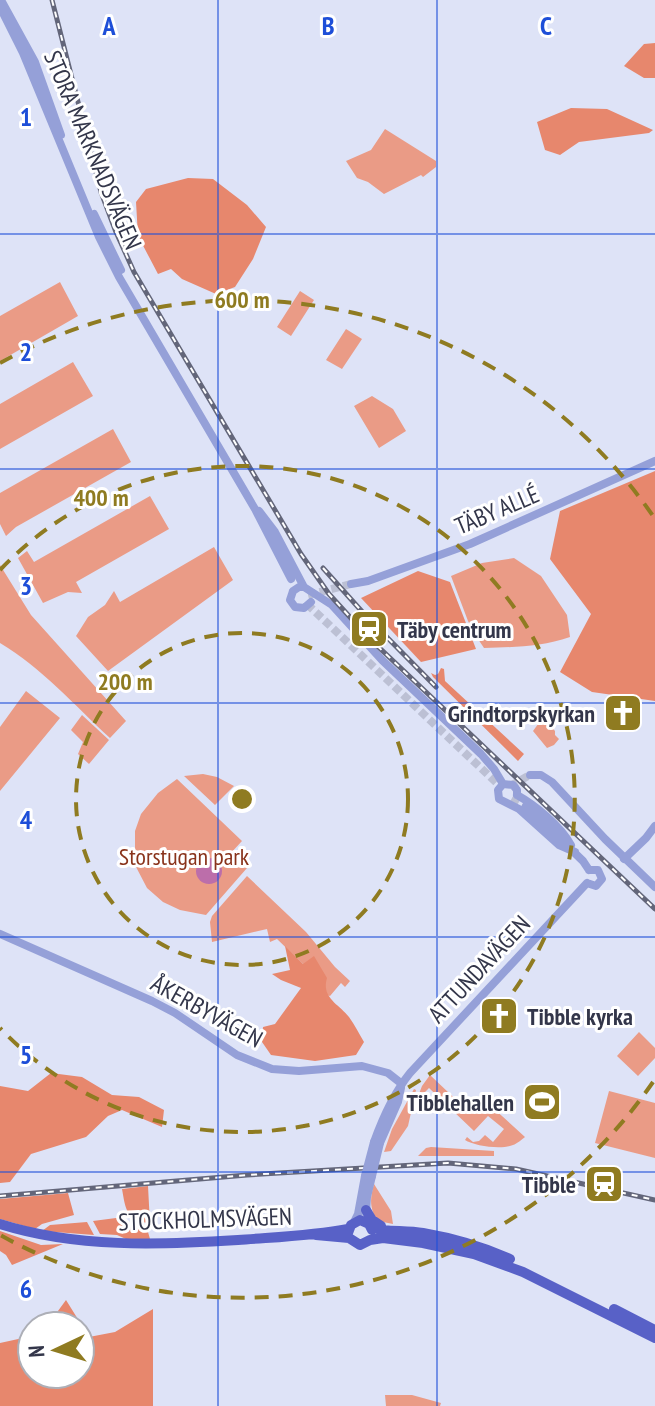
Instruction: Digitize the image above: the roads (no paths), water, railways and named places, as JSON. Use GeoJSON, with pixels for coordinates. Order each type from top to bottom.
{"type":"FeatureCollection","features":[{"type":"Feature","properties":{"kind":"main road"},"geometry":{"type":"LineString","coordinates":[[366,1210],[378,1225],[425,1233],[493,1251],[655,1330]]}},
{"type":"Feature","properties":{"kind":"main road"},"geometry":{"type":"LineString","coordinates":[[410,1231],[383,1230],[360,1220],[351,1230],[352,1242],[360,1245],[383,1238],[474,1254],[569,1294],[655,1338]]}},
{"type":"Feature","properties":{"kind":"main road","name":"STOCKHOLMSVÄGEN"},"geometry":{"type":"LineString","coordinates":[[0,1224],[37,1235],[160,1244],[316,1235],[351,1230]]}},
{"type":"Feature","properties":{"kind":"main road"},"geometry":{"type":"LineString","coordinates":[[369,1225],[372,1232],[370,1240]]}},
{"type":"Feature","properties":{"kind":"street","name":"STORA MARKNADSVÄGEN"},"geometry":{"type":"LineString","coordinates":[[1,0],[90,206],[144,318],[255,509],[291,579]]}},
{"type":"Feature","properties":{"kind":"street","name":"STORA MARKNADSVÄGEN"},"geometry":{"type":"LineString","coordinates":[[0,7],[31,64]]}},
{"type":"Feature","properties":{"kind":"street","name":"TÄBY ALLÉ"},"geometry":{"type":"LineString","coordinates":[[351,584],[368,581],[470,544],[655,461]]}},
{"type":"Feature","properties":{"kind":"street","name":"STORA MARKNADSVÄGEN"},"geometry":{"type":"LineString","coordinates":[[255,509],[270,524],[307,589],[332,605],[382,660],[481,754],[503,784]]}},
{"type":"Feature","properties":{"kind":"street","name":"STORA MARKNADSVÄGEN"},"geometry":{"type":"LineString","coordinates":[[255,509],[256,519],[293,591]]}},
{"type":"Feature","properties":{"kind":"street"},"geometry":{"type":"LineString","coordinates":[[299,587],[307,589],[312,597],[311,602],[304,608],[295,607],[290,600],[293,591],[299,587]]}},
{"type":"Feature","properties":{"kind":"street","name":"STORA MARKNADSVÄGEN"},"geometry":{"type":"LineString","coordinates":[[311,602],[319,602],[337,612]]}},
{"type":"Feature","properties":{"kind":"street"},"geometry":{"type":"LineString","coordinates":[[530,775],[541,775],[552,782],[624,859],[655,887]]}},
{"type":"Feature","properties":{"kind":"street"},"geometry":{"type":"LineString","coordinates":[[509,803],[514,800],[517,790],[513,785],[503,784],[497,796],[502,802],[509,803],[529,817],[559,845],[575,852]]}},
{"type":"Feature","properties":{"kind":"street"},"geometry":{"type":"LineString","coordinates":[[517,795],[535,806],[567,837],[575,852]]}},
{"type":"Feature","properties":{"kind":"street"},"geometry":{"type":"LineString","coordinates":[[526,806],[575,852],[589,870]]}},
{"type":"Feature","properties":{"kind":"street"},"geometry":{"type":"LineString","coordinates":[[624,859],[655,826]]}},
{"type":"Feature","properties":{"kind":"street"},"geometry":{"type":"LineString","coordinates":[[589,870],[598,870],[602,879],[596,886],[587,883],[585,876],[589,870]]}},
{"type":"Feature","properties":{"kind":"street","name":"ATTUNDAVÄGEN"},"geometry":{"type":"LineString","coordinates":[[351,1230],[377,1143],[398,1102],[402,1084],[429,1051],[587,883]]}},
{"type":"Feature","properties":{"kind":"street","name":"ÅKERBYVÄGEN"},"geometry":{"type":"LineString","coordinates":[[0,934],[152,1001],[237,1055],[272,1069],[299,1071],[362,1066],[388,1073],[402,1084]]}},
{"type":"Feature","properties":{"kind":"street","name":"ATTUNDAVÄGEN"},"geometry":{"type":"LineString","coordinates":[[368,1176],[366,1210],[369,1225]]}},
{"type":"Feature","properties":{"kind":"tunnel"},"geometry":{"type":"LineString","coordinates":[[308,595],[351,584]]}},
{"type":"Feature","properties":{"kind":"tunnel"},"geometry":{"type":"LineString","coordinates":[[307,604],[502,788]]}},
{"type":"Feature","properties":{"kind":"tunnel"},"geometry":{"type":"LineString","coordinates":[[510,786],[530,775]]}},
{"type":"Feature","properties":{"kind":"tunnel"},"geometry":{"type":"LineString","coordinates":[[512,798],[526,806]]}},
{"type":"Feature","properties":{"kind":"railway"},"geometry":{"type":"LineString","coordinates":[[52,0],[101,192],[116,232],[134,272],[301,554],[329,594],[369,638],[655,909]]}},
{"type":"Feature","properties":{"kind":"railway"},"geometry":{"type":"LineString","coordinates":[[323,568],[436,687]]}},
{"type":"Feature","properties":{"kind":"railway"},"geometry":{"type":"LineString","coordinates":[[0,1196],[247,1175],[448,1163],[516,1169],[655,1200]]}},
{"type":"Feature","properties":{"kind":"place","name":"Täby centrum"},"geometry":{"type":"Point","coordinates":[369,629]}},
{"type":"Feature","properties":{"kind":"place","name":"Grindtorpskyrkan"},"geometry":{"type":"Point","coordinates":[623,713]}},
{"type":"Feature","properties":{"kind":"place","name":"Tibble kyrka"},"geometry":{"type":"Point","coordinates":[499,1016]}},
{"type":"Feature","properties":{"kind":"place","name":"Tibblehallen"},"geometry":{"type":"Point","coordinates":[542,1102]}},
{"type":"Feature","properties":{"kind":"place","name":"Tibble"},"geometry":{"type":"Point","coordinates":[604,1184]}},
{"type":"Feature","properties":{"kind":"park label","name":"Storstugan park"},"geometry":{"type":"Point","coordinates":[184,856]}}]}
